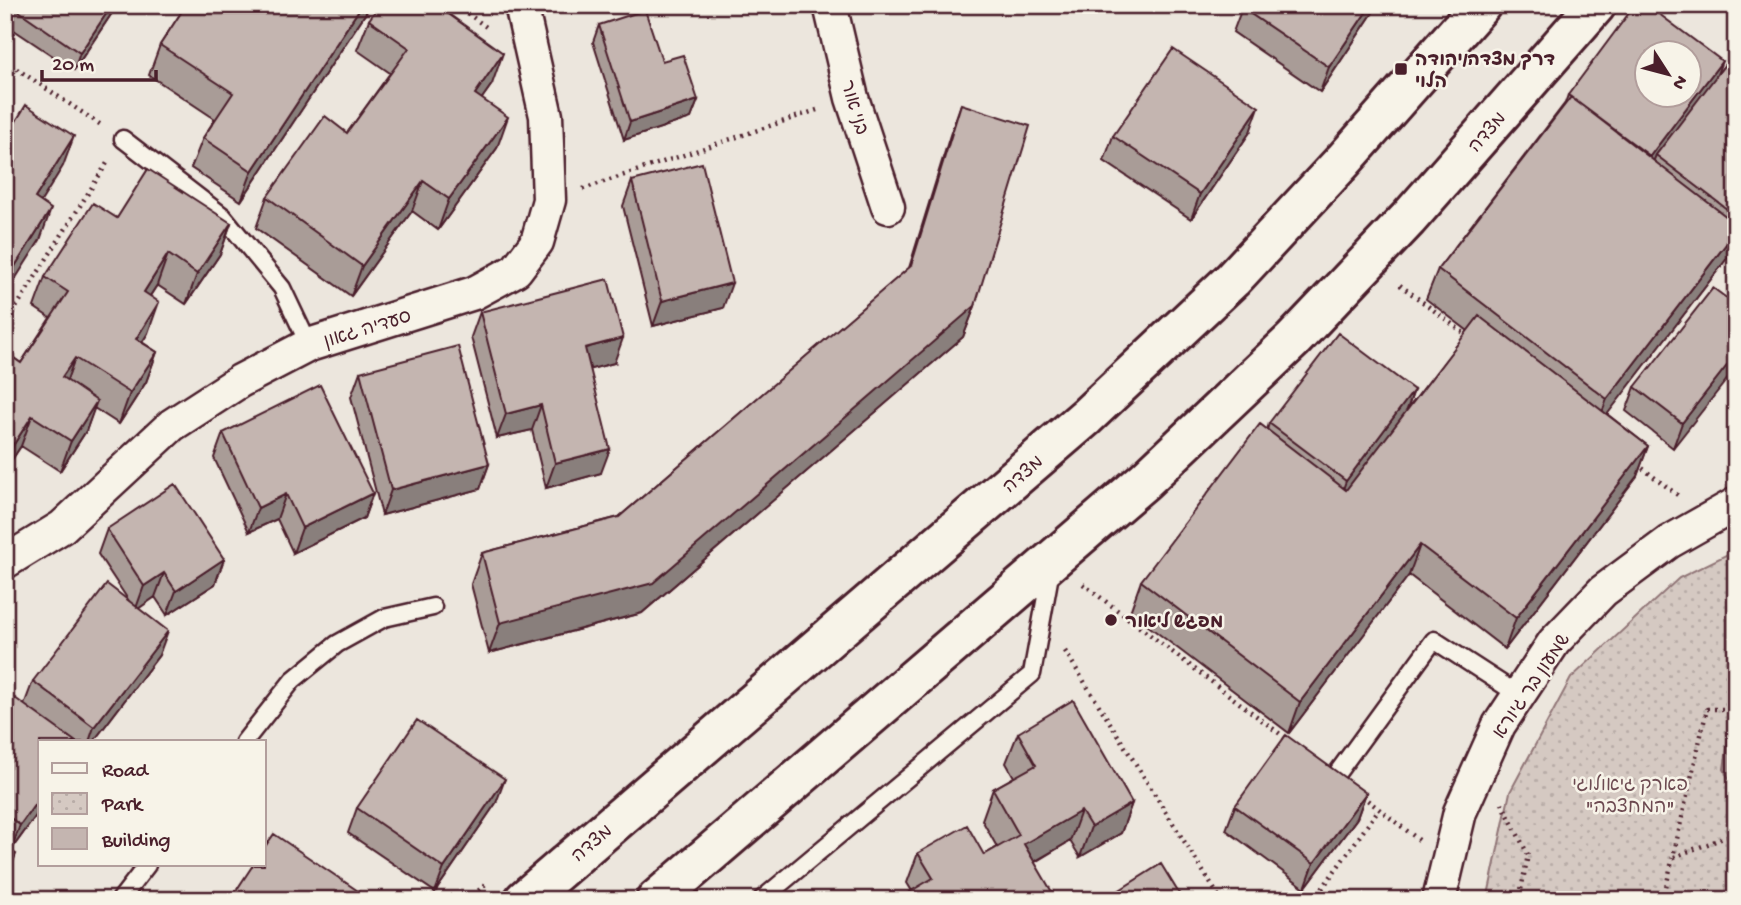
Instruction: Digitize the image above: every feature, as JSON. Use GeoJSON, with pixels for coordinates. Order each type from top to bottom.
{"type":"FeatureCollection","features":[{"type":"Feature","properties":{"kind":"main road","name":"מצדה"},"geometry":{"type":"LineString","coordinates":[[524,900],[1086,417],[1233,279],[1344,160],[1481,5]]}},
{"type":"Feature","properties":{"kind":"main road","name":"מצדה"},"geometry":{"type":"LineString","coordinates":[[656,900],[1144,481],[1293,340],[1408,219],[1596,5]]}},
{"type":"Feature","properties":{"kind":"street","name":"סעדיה גאון"},"geometry":{"type":"LineString","coordinates":[[5,562],[62,527],[172,425],[240,381],[309,345],[474,293],[516,270],[537,242],[549,201],[546,116],[521,5]]}},
{"type":"Feature","properties":{"kind":"street","name":"בני אור"},"geometry":{"type":"LineString","coordinates":[[830,5],[852,98],[888,207]]}},
{"type":"Feature","properties":{"kind":"street","name":"שמעון בר גיורא"},"geometry":{"type":"LineString","coordinates":[[1439,900],[1460,812],[1499,725],[1554,642],[1603,591],[1669,542],[1722,511]]}},
{"type":"Feature","properties":{"kind":"lane"},"geometry":{"type":"LineString","coordinates":[[123,139],[223,216],[282,288],[309,345]]}},
{"type":"Feature","properties":{"kind":"lane"},"geometry":{"type":"LineString","coordinates":[[761,900],[1032,674],[1052,560]]}},
{"type":"Feature","properties":{"kind":"lane"},"geometry":{"type":"LineString","coordinates":[[246,740],[293,680],[337,644],[384,618],[433,607]]}},
{"type":"Feature","properties":{"kind":"lane"},"geometry":{"type":"LineString","coordinates":[[1335,776],[1434,640],[1519,695]]}},
{"type":"Feature","properties":{"kind":"lane"},"geometry":{"type":"LineString","coordinates":[[120,900],[146,866]]}},
{"type":"Feature","properties":{"kind":"path"},"geometry":{"type":"LineString","coordinates":[[5,61],[123,139],[5,325]]}},
{"type":"Feature","properties":{"kind":"path"},"geometry":{"type":"LineString","coordinates":[[549,201],[852,98]]}},
{"type":"Feature","properties":{"kind":"path"},"geometry":{"type":"LineString","coordinates":[[1368,261],[1478,344]]}},
{"type":"Feature","properties":{"kind":"path"},"geometry":{"type":"LineString","coordinates":[[1632,460],[1722,511]]}},
{"type":"Feature","properties":{"kind":"path"},"geometry":{"type":"LineString","coordinates":[[1052,560],[1448,862]]}},
{"type":"Feature","properties":{"kind":"path"},"geometry":{"type":"LineString","coordinates":[[1042,614],[1221,900]]}},
{"type":"Feature","properties":{"kind":"path"},"geometry":{"type":"LineString","coordinates":[[1664,900],[1707,709],[1736,709]]}},
{"type":"Feature","properties":{"kind":"path"},"geometry":{"type":"LineString","coordinates":[[1483,762],[1528,855],[1519,900]]}},
{"type":"Feature","properties":{"kind":"path"},"geometry":{"type":"LineString","coordinates":[[1314,900],[1378,809]]}},
{"type":"Feature","properties":{"kind":"path"},"geometry":{"type":"LineString","coordinates":[[1673,858],[1736,833]]}},
{"type":"Feature","properties":{"kind":"green space","name":"פארק גיאולוגי \"המחצבה\""},"geometry":{"type":"Polygon","coordinates":[[[1736,550],[1736,900],[1487,900],[1510,792],[1571,678],[1679,578],[1736,550]]]}},
{"type":"Feature","properties":{"kind":"shaded area"},"geometry":{"type":"Polygon","coordinates":[[[1731,721],[1736,722],[1736,793],[1724,769],[1731,721]]]}},
{"type":"Feature","properties":{"kind":"building"},"geometry":{"type":"Polygon","coordinates":[[[10,5],[112,5],[80,53],[10,5]]]}},
{"type":"Feature","properties":{"kind":"building"},"geometry":{"type":"Polygon","coordinates":[[[186,5],[362,5],[252,171],[203,138],[233,93],[160,45],[186,5]]]}},
{"type":"Feature","properties":{"kind":"building"},"geometry":{"type":"Polygon","coordinates":[[[379,5],[436,5],[503,53],[475,94],[508,117],[449,199],[423,181],[362,266],[267,197],[325,116],[347,133],[409,48],[369,20],[379,5]]]}},
{"type":"Feature","properties":{"kind":"building"},"geometry":{"type":"Polygon","coordinates":[[[1243,5],[1371,5],[1329,67],[1242,8],[1243,5]]]}},
{"type":"Feature","properties":{"kind":"building"},"geometry":{"type":"Polygon","coordinates":[[[1635,5],[1647,5],[1691,38],[1632,38],[1632,108],[1686,108],[1650,156],[1568,95],[1635,5]]]}},
{"type":"Feature","properties":{"kind":"building"},"geometry":{"type":"Polygon","coordinates":[[[645,10],[662,61],[683,55],[698,100],[630,122],[599,25],[645,10]]]}},
{"type":"Feature","properties":{"kind":"building"},"geometry":{"type":"Polygon","coordinates":[[[1702,46],[1722,61],[1702,87],[1702,46]]]}},
{"type":"Feature","properties":{"kind":"building"},"geometry":{"type":"Polygon","coordinates":[[[1173,49],[1259,107],[1200,194],[1113,136],[1173,49]]]}},
{"type":"Feature","properties":{"kind":"building"},"geometry":{"type":"Polygon","coordinates":[[[1736,50],[1736,216],[1656,155],[1692,108],[1702,108],[1702,95],[1736,50]]]}},
{"type":"Feature","properties":{"kind":"building"},"geometry":{"type":"Polygon","coordinates":[[[1571,97],[1736,224],[1736,231],[1607,399],[1438,269],[1571,97]]]}},
{"type":"Feature","properties":{"kind":"building"},"geometry":{"type":"Polygon","coordinates":[[[961,104],[1030,126],[975,306],[653,583],[500,623],[482,553],[619,517],[911,266],[961,104]]]}},
{"type":"Feature","properties":{"kind":"building"},"geometry":{"type":"Polygon","coordinates":[[[26,105],[74,136],[35,198],[51,209],[5,282],[5,121],[13,126],[26,105]]]}},
{"type":"Feature","properties":{"kind":"building"},"geometry":{"type":"Polygon","coordinates":[[[702,163],[732,283],[662,301],[632,181],[702,163]]]}},
{"type":"Feature","properties":{"kind":"building"},"geometry":{"type":"Polygon","coordinates":[[[148,169],[231,223],[197,274],[168,254],[144,292],[159,302],[136,339],[157,352],[130,393],[75,358],[62,377],[97,401],[71,441],[32,416],[14,444],[5,438],[5,352],[21,363],[68,292],[45,277],[93,203],[117,218],[148,169]]]}},
{"type":"Feature","properties":{"kind":"building"},"geometry":{"type":"Polygon","coordinates":[[[608,279],[623,338],[585,348],[610,449],[555,463],[541,405],[506,414],[480,312],[608,279]]]}},
{"type":"Feature","properties":{"kind":"building"},"geometry":{"type":"Polygon","coordinates":[[[1713,288],[1736,305],[1736,354],[1682,423],[1635,387],[1713,288]]]}},
{"type":"Feature","properties":{"kind":"building"},"geometry":{"type":"Polygon","coordinates":[[[1479,316],[1648,446],[1516,618],[1420,545],[1300,702],[1141,581],[1260,424],[1346,490],[1479,316]]]}},
{"type":"Feature","properties":{"kind":"building"},"geometry":{"type":"Polygon","coordinates":[[[1338,333],[1414,390],[1346,481],[1269,423],[1338,333]]]}},
{"type":"Feature","properties":{"kind":"building"},"geometry":{"type":"Polygon","coordinates":[[[458,346],[489,464],[391,490],[360,372],[458,346]]]}},
{"type":"Feature","properties":{"kind":"building"},"geometry":{"type":"Polygon","coordinates":[[[320,385],[373,493],[302,528],[286,494],[258,508],[223,433],[320,385]]]}},
{"type":"Feature","properties":{"kind":"building"},"geometry":{"type":"Polygon","coordinates":[[[175,484],[224,559],[176,591],[164,573],[144,586],[107,529],[175,484]]]}},
{"type":"Feature","properties":{"kind":"building"},"geometry":{"type":"Polygon","coordinates":[[[107,584],[168,631],[94,727],[33,681],[107,584]]]}},
{"type":"Feature","properties":{"kind":"building"},"geometry":{"type":"Polygon","coordinates":[[[15,698],[73,740],[38,740],[38,800],[20,825],[5,814],[5,711],[15,698]]]}},
{"type":"Feature","properties":{"kind":"building"},"geometry":{"type":"Polygon","coordinates":[[[1073,700],[1132,803],[1091,827],[1081,811],[1024,844],[1052,892],[1040,900],[896,900],[933,878],[918,853],[967,825],[984,855],[1019,835],[993,789],[1036,765],[1018,733],[1073,700]]]}},
{"type":"Feature","properties":{"kind":"building"},"geometry":{"type":"Polygon","coordinates":[[[417,720],[505,779],[444,868],[357,808],[417,720]]]}},
{"type":"Feature","properties":{"kind":"building"},"geometry":{"type":"Polygon","coordinates":[[[1286,735],[1366,793],[1314,863],[1235,806],[1286,735]]]}},
{"type":"Feature","properties":{"kind":"building"},"geometry":{"type":"Polygon","coordinates":[[[274,834],[361,893],[356,900],[230,900],[252,866],[266,866],[266,845],[274,834]]]}},
{"type":"Feature","properties":{"kind":"building"},"geometry":{"type":"Polygon","coordinates":[[[5,847],[16,854],[5,870],[5,847]]]}},
{"type":"Feature","properties":{"kind":"building"},"geometry":{"type":"Polygon","coordinates":[[[1161,864],[1183,900],[1124,900],[1118,891],[1161,864]]]}},
{"type":"Feature","properties":{"kind":"place","name":"דרך מצדה/יהודה הלוי"},"geometry":{"type":"Point","coordinates":[1401,69]}},
{"type":"Feature","properties":{"kind":"place","name":"מפגש ליאור"},"geometry":{"type":"Point","coordinates":[1111,620]}}]}
